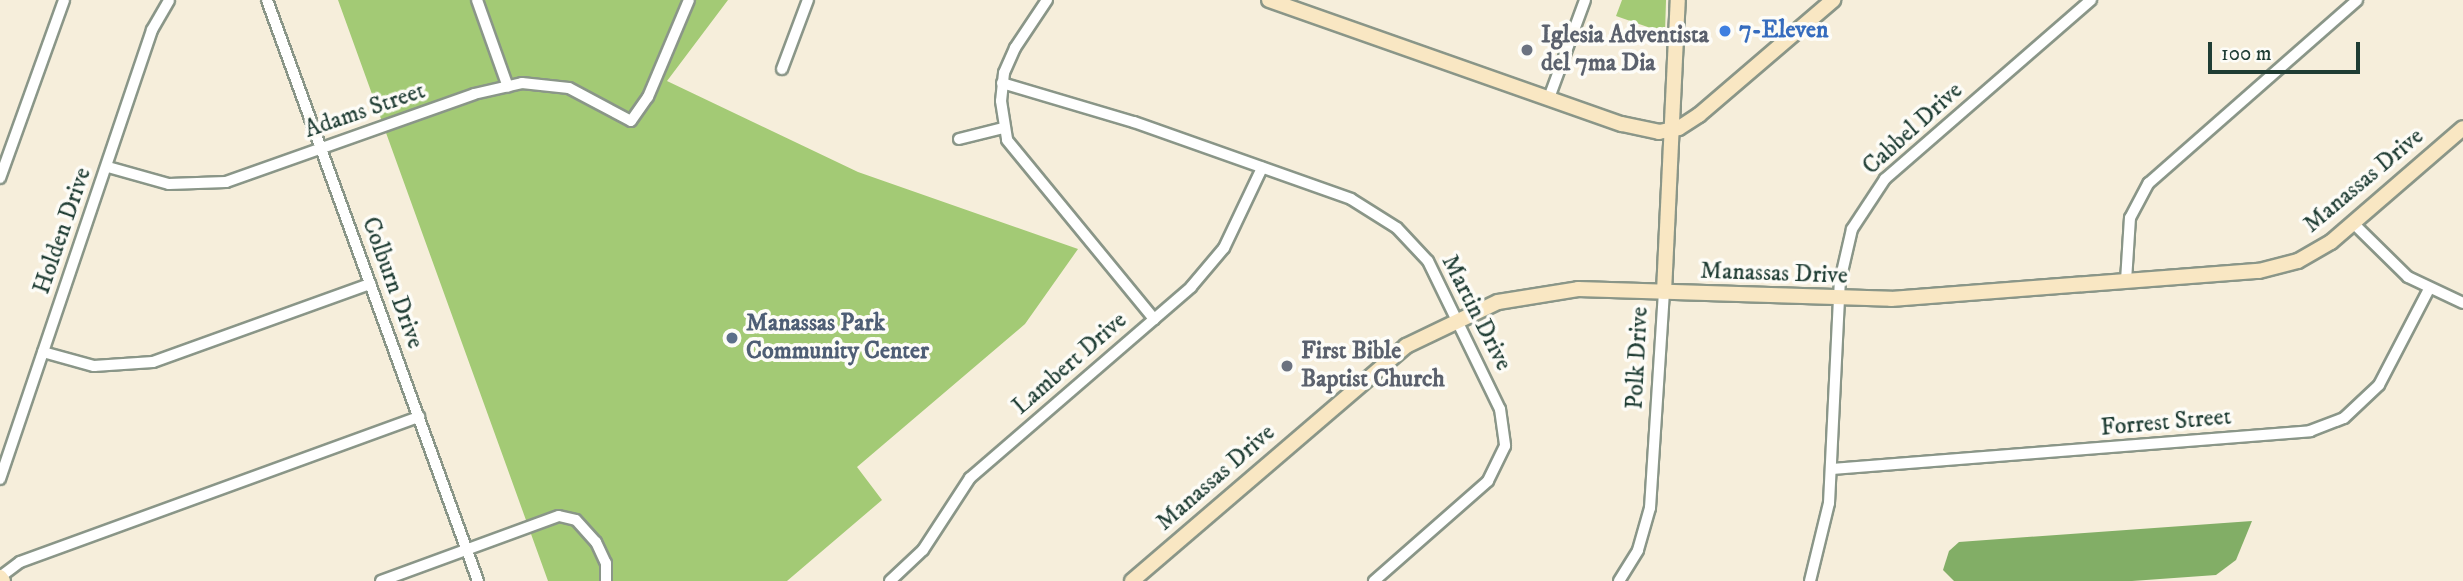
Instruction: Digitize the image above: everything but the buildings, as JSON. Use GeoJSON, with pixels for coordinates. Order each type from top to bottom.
{"type":"FeatureCollection","features":[{"type":"Feature","properties":{"kind":"main road"},"geometry":{"type":"LineString","coordinates":[[1269,0],[1636,129],[1671,130],[1699,116],[1833,0]]}},
{"type":"Feature","properties":{"kind":"main road","name":"Polk Drive"},"geometry":{"type":"LineString","coordinates":[[1664,292],[1678,0]]}},
{"type":"Feature","properties":{"kind":"main road","name":"Manassas Drive"},"geometry":{"type":"LineString","coordinates":[[1132,581],[1393,355],[1459,317],[1543,292],[1664,292],[1839,300],[2126,281],[2279,267],[2313,253],[2353,223],[2463,128]]}},
{"type":"Feature","properties":{"kind":"street"},"geometry":{"type":"LineString","coordinates":[[0,178],[64,0]]}},
{"type":"Feature","properties":{"kind":"street","name":"Holden Drive"},"geometry":{"type":"LineString","coordinates":[[0,479],[108,167],[152,30],[169,0]]}},
{"type":"Feature","properties":{"kind":"street","name":"Colburn Drive"},"geometry":{"type":"LineString","coordinates":[[267,0],[478,581]]}},
{"type":"Feature","properties":{"kind":"street"},"geometry":{"type":"LineString","coordinates":[[477,0],[508,87]]}},
{"type":"Feature","properties":{"kind":"street","name":"Adams Street"},"geometry":{"type":"LineString","coordinates":[[108,167],[169,184],[210,184],[245,177],[474,94],[540,83],[569,88],[631,121],[648,97],[689,0]]}},
{"type":"Feature","properties":{"kind":"street"},"geometry":{"type":"LineString","coordinates":[[782,69],[808,0]]}},
{"type":"Feature","properties":{"kind":"street"},"geometry":{"type":"LineString","coordinates":[[1047,0],[1015,48],[1002,83],[1003,128],[1015,155],[1154,319]]}},
{"type":"Feature","properties":{"kind":"street"},"geometry":{"type":"LineString","coordinates":[[1549,99],[1585,0]]}},
{"type":"Feature","properties":{"kind":"street","name":"Cabbel Drive"},"geometry":{"type":"LineString","coordinates":[[1810,581],[1824,531],[1832,469],[1839,300],[1847,247],[1873,193],[2091,0]]}},
{"type":"Feature","properties":{"kind":"street"},"geometry":{"type":"LineString","coordinates":[[2126,281],[2127,231],[2134,205],[2148,183],[2357,0]]}},
{"type":"Feature","properties":{"kind":"street","name":"Martin Drive"},"geometry":{"type":"LineString","coordinates":[[1002,83],[1133,122],[1351,199],[1387,219],[1428,261],[1459,317],[1500,409],[1505,436],[1502,459],[1484,485],[1374,581]]}},
{"type":"Feature","properties":{"kind":"street"},"geometry":{"type":"LineString","coordinates":[[959,139],[1003,128]]}},
{"type":"Feature","properties":{"kind":"street","name":"Lambert Drive"},"geometry":{"type":"LineString","coordinates":[[890,581],[923,550],[970,478],[1191,288],[1224,248],[1262,168]]}},
{"type":"Feature","properties":{"kind":"street"},"geometry":{"type":"LineString","coordinates":[[2353,223],[2390,263],[2429,289],[2463,303]]}},
{"type":"Feature","properties":{"kind":"street"},"geometry":{"type":"LineString","coordinates":[[43,352],[94,366],[143,364],[370,284]]}},
{"type":"Feature","properties":{"kind":"street","name":"Forrest Street"},"geometry":{"type":"LineString","coordinates":[[1832,469],[2310,431],[2344,418],[2379,385],[2429,289]]}},
{"type":"Feature","properties":{"kind":"street","name":"Polk Drive"},"geometry":{"type":"LineString","coordinates":[[1619,581],[1638,550],[1650,508],[1664,292]]}},
{"type":"Feature","properties":{"kind":"street"},"geometry":{"type":"LineString","coordinates":[[1,579],[20,562],[418,417]]}},
{"type":"Feature","properties":{"kind":"street"},"geometry":{"type":"LineString","coordinates":[[381,581],[559,516],[570,517],[602,552],[606,581]]}},
{"type":"Feature","properties":{"kind":"green space"},"geometry":{"type":"Polygon","coordinates":[[[338,0],[728,0],[667,81],[858,172],[1078,249],[1025,324],[857,467],[882,500],[787,581],[548,581],[338,0]]]}},
{"type":"Feature","properties":{"kind":"green space"},"geometry":{"type":"Polygon","coordinates":[[[1622,0],[1666,0],[1665,33],[1616,16],[1622,0]]]}},
{"type":"Feature","properties":{"kind":"green space"},"geometry":{"type":"Polygon","coordinates":[[[2252,521],[2236,560],[2216,575],[2132,581],[1954,581],[1943,570],[1949,551],[1959,542],[2252,521]]]}},
{"type":"Feature","properties":{"kind":"place","name":"7-Eleven"},"geometry":{"type":"Point","coordinates":[1725,31]}},
{"type":"Feature","properties":{"kind":"place","name":"Iglesia Adventista del 7ma Dia"},"geometry":{"type":"Point","coordinates":[1527,50]}},
{"type":"Feature","properties":{"kind":"place","name":"Manassas Park Community Center"},"geometry":{"type":"Point","coordinates":[732,338]}},
{"type":"Feature","properties":{"kind":"place","name":"First Bible Baptist Church"},"geometry":{"type":"Point","coordinates":[1287,366]}}]}
